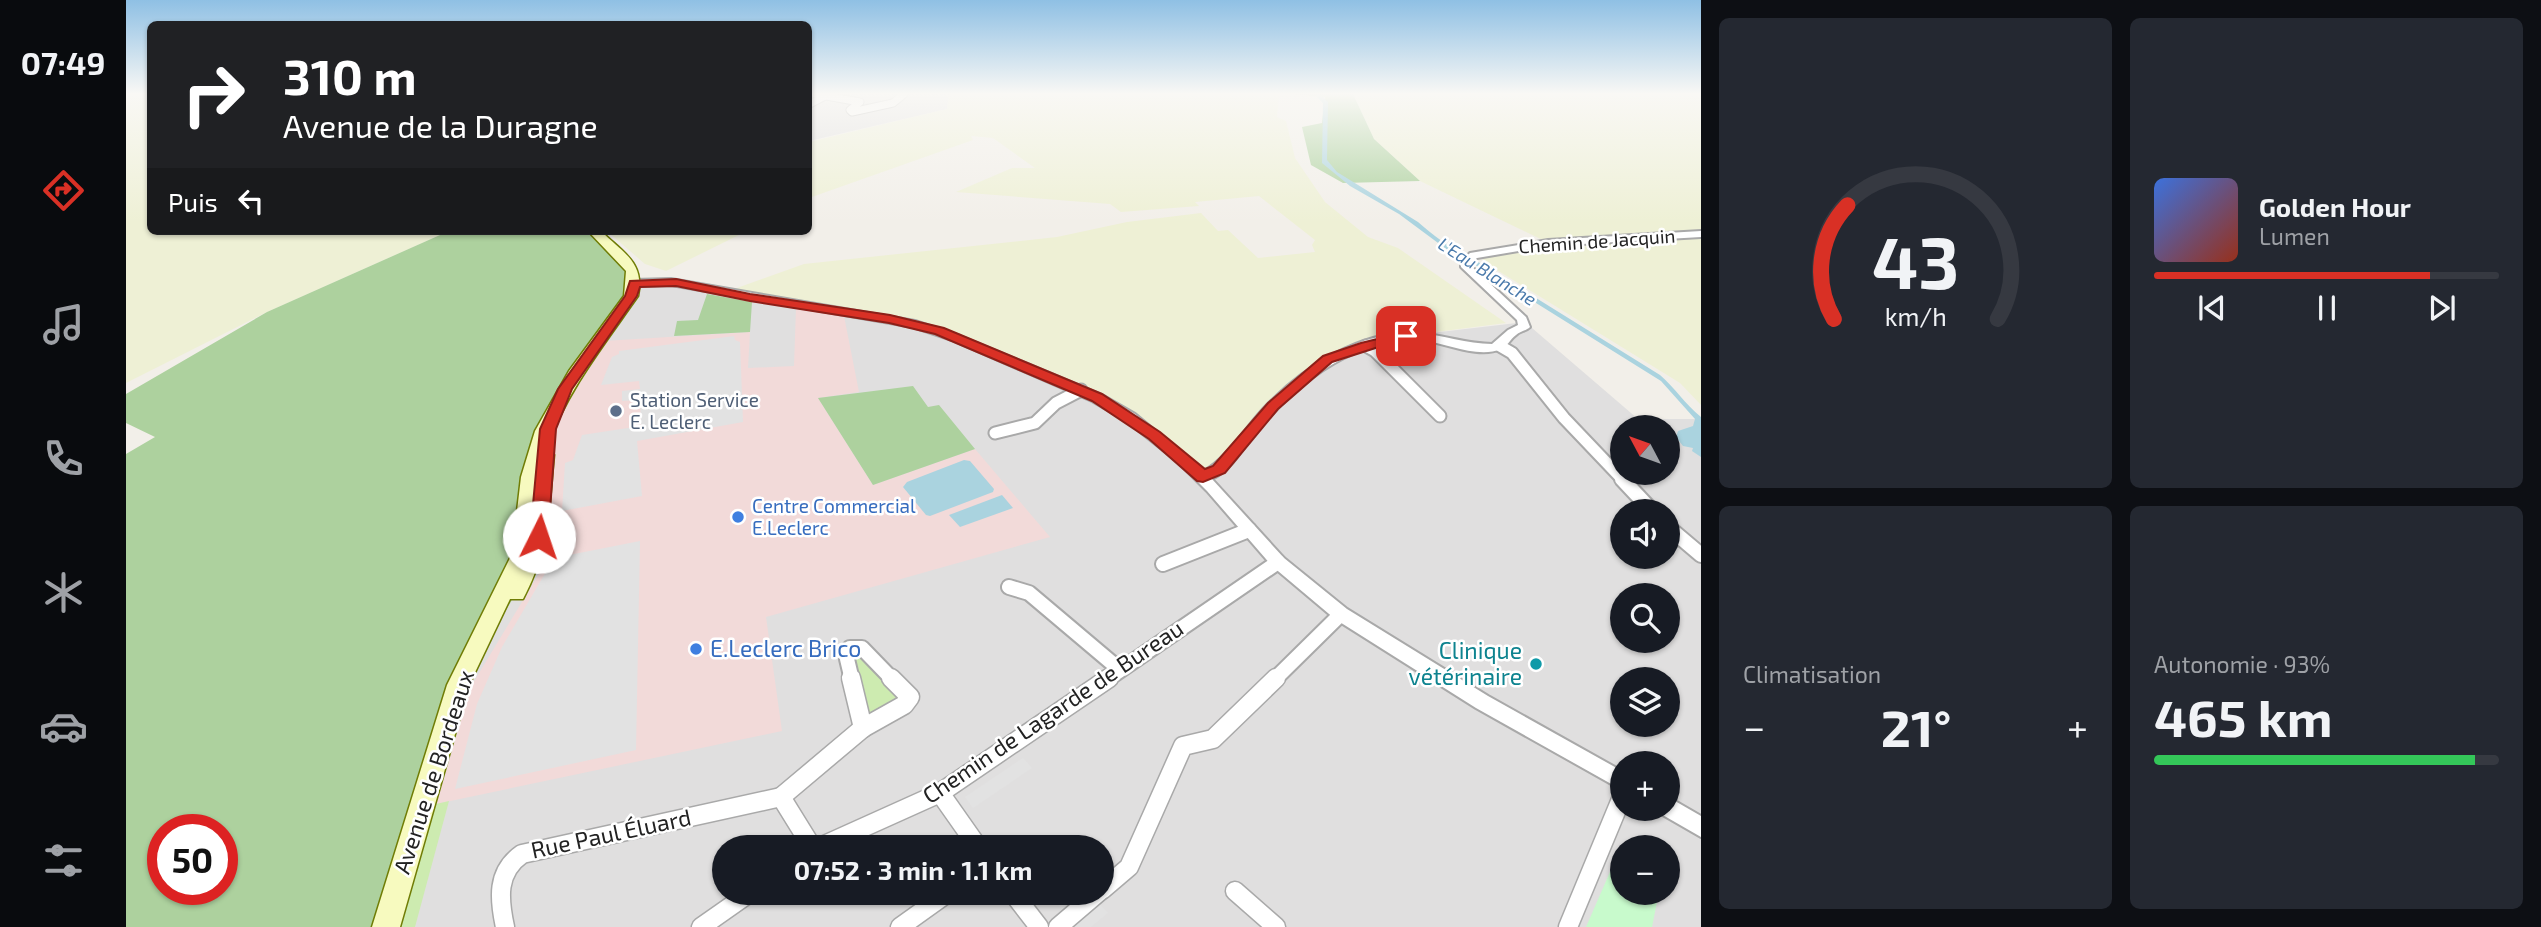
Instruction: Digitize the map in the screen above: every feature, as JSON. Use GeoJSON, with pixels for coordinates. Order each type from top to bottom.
{"type":"FeatureCollection","features":[{"type":"Feature","properties":{"kind":"main road"},"geometry":{"type":"LineString","coordinates":[[564,392],[631,296],[635,279],[621,256],[598,235]]}},
{"type":"Feature","properties":{"kind":"main road","name":"Avenue de Bordeaux"},"geometry":{"type":"LineString","coordinates":[[456,708],[458,685],[522,554],[534,460],[551,412],[564,392]]}},
{"type":"Feature","properties":{"kind":"main road","name":"Avenue de Bordeaux"},"geometry":{"type":"LineString","coordinates":[[386,927],[433,762],[481,652],[531,568],[539,537],[548,429],[564,392]]}},
{"type":"Feature","properties":{"kind":"street","name":"Chemin de Jacquin"},"geometry":{"type":"LineString","coordinates":[[1500,346],[1509,334],[1524,327],[1525,322],[1467,269],[1467,260],[1490,251],[1548,243],[1701,234]]}},
{"type":"Feature","properties":{"kind":"street"},"geometry":{"type":"LineString","coordinates":[[635,279],[671,282],[750,298],[915,324],[956,338],[1081,390],[1129,417],[1203,477],[1278,562],[1341,614],[1455,686],[1610,774]]}},
{"type":"Feature","properties":{"kind":"street"},"geometry":{"type":"LineString","coordinates":[[1203,477],[1219,470],[1273,406],[1320,365],[1366,345],[1411,336],[1478,348],[1500,346],[1512,353],[1564,418],[1640,499]]}},
{"type":"Feature","properties":{"kind":"street"},"geometry":{"type":"LineString","coordinates":[[1366,345],[1440,416]]}},
{"type":"Feature","properties":{"kind":"street"},"geometry":{"type":"LineString","coordinates":[[995,433],[1035,423],[1056,403],[1081,390]]}},
{"type":"Feature","properties":{"kind":"street"},"geometry":{"type":"LineString","coordinates":[[1163,564],[1249,530]]}},
{"type":"Feature","properties":{"kind":"street"},"geometry":{"type":"LineString","coordinates":[[1680,537],[1701,555]]}},
{"type":"Feature","properties":{"kind":"street","name":"Chemin de Lagarde de Bureau"},"geometry":{"type":"LineString","coordinates":[[847,835],[940,793],[1278,562]]}},
{"type":"Feature","properties":{"kind":"street"},"geometry":{"type":"LineString","coordinates":[[1009,587],[1029,593],[1119,669]]}},
{"type":"Feature","properties":{"kind":"street"},"geometry":{"type":"LineString","coordinates":[[1114,880],[1129,867],[1183,746],[1213,739],[1341,614]]}},
{"type":"Feature","properties":{"kind":"street","name":"Rue Paul Éluard"},"geometry":{"type":"LineString","coordinates":[[505,927],[500,907],[503,870],[510,859],[522,854],[781,797],[863,728],[904,705],[910,696],[862,648],[850,648],[847,659],[863,728]]}},
{"type":"Feature","properties":{"kind":"street"},"geometry":{"type":"LineString","coordinates":[[940,793],[970,835]]}},
{"type":"Feature","properties":{"kind":"street"},"geometry":{"type":"LineString","coordinates":[[781,797],[805,835]]}},
{"type":"Feature","properties":{"kind":"street"},"geometry":{"type":"LineString","coordinates":[[1680,814],[1701,827]]}},
{"type":"Feature","properties":{"kind":"street"},"geometry":{"type":"LineString","coordinates":[[1568,927],[1612,821]]}},
{"type":"Feature","properties":{"kind":"street"},"geometry":{"type":"LineString","coordinates":[[1235,891],[1276,927]]}},
{"type":"Feature","properties":{"kind":"street"},"geometry":{"type":"LineString","coordinates":[[701,927],[732,905]]}},
{"type":"Feature","properties":{"kind":"street"},"geometry":{"type":"LineString","coordinates":[[900,927],[931,905]]}},
{"type":"Feature","properties":{"kind":"street"},"geometry":{"type":"LineString","coordinates":[[1022,905],[1039,927]]}},
{"type":"Feature","properties":{"kind":"street"},"geometry":{"type":"LineString","coordinates":[[1058,927],[1084,905]]}},
{"type":"Feature","properties":{"kind":"shaded area"},"geometry":{"type":"Polygon","coordinates":[[[653,281],[889,319],[1247,435],[1320,365],[1397,337],[1525,322],[1633,415],[1610,415],[1610,485],[1680,485],[1680,419],[1701,419],[1701,927],[386,927],[433,762],[543,471],[548,429],[634,283],[653,281]]]}},
{"type":"Feature","properties":{"kind":"shaded area"},"geometry":{"type":"Polygon","coordinates":[[[796,308],[844,316],[859,392],[818,398],[873,485],[975,449],[1050,537],[766,617],[782,731],[436,804],[470,688],[540,572],[545,458],[554,426],[604,341],[750,332],[748,368],[794,366],[796,308]]]}},
{"type":"Feature","properties":{"kind":"shaded area"},"geometry":{"type":"Polygon","coordinates":[[[734,336],[735,340],[740,342],[743,422],[637,441],[642,496],[562,511],[565,463],[573,460],[582,435],[641,426],[640,400],[622,401],[622,391],[640,389],[639,381],[601,385],[612,357],[619,354],[619,351],[734,336]]]}},
{"type":"Feature","properties":{"kind":"shaded area"},"geometry":{"type":"Polygon","coordinates":[[[640,541],[636,750],[455,789],[477,704],[502,647],[547,570],[559,557],[640,541]]]}},
{"type":"Feature","properties":{"kind":"shaded area"},"geometry":{"type":"Polygon","coordinates":[[[1023,758],[1032,768],[973,808],[965,797],[1023,758]]]}},
{"type":"Feature","properties":{"kind":"shaded area"},"geometry":{"type":"Polygon","coordinates":[[[1058,905],[1101,905],[1108,913],[1091,927],[1075,927],[1058,905]]]}},
{"type":"Feature","properties":{"kind":"green space"},"geometry":{"type":"Polygon","coordinates":[[[126,137],[147,137],[147,235],[440,235],[267,312],[126,383],[126,137]]]}},
{"type":"Feature","properties":{"kind":"green space"},"geometry":{"type":"Polygon","coordinates":[[[829,137],[972,137],[973,140],[812,197],[812,141],[829,137]]]}},
{"type":"Feature","properties":{"kind":"green space"},"geometry":{"type":"Polygon","coordinates":[[[985,137],[1290,137],[1295,158],[1325,202],[1368,237],[1398,248],[1506,323],[1397,337],[1328,359],[1203,477],[1130,417],[939,331],[723,293],[804,264],[1057,237],[1127,222],[1201,213],[1218,231],[1228,230],[1258,258],[1315,252],[1312,245],[1315,240],[1259,196],[1195,202],[1199,206],[1121,212],[1110,204],[956,192],[1012,168],[1035,168],[993,138],[985,137]]]}},
{"type":"Feature","properties":{"kind":"green space"},"geometry":{"type":"Polygon","coordinates":[[[1304,137],[1373,137],[1420,181],[1343,183],[1311,165],[1304,137]]]}},
{"type":"Feature","properties":{"kind":"green space"},"geometry":{"type":"Polygon","coordinates":[[[1701,137],[1701,405],[1680,383],[1487,264],[1478,253],[1547,242],[1420,181],[1374,139],[1701,137]]]}},
{"type":"Feature","properties":{"kind":"green space"},"geometry":{"type":"Polygon","coordinates":[[[440,235],[598,235],[621,256],[634,283],[548,429],[531,568],[481,652],[461,697],[386,927],[126,927],[126,454],[155,437],[126,423],[126,394],[267,312],[440,235]]]}},
{"type":"Feature","properties":{"kind":"green space"},"geometry":{"type":"Polygon","coordinates":[[[612,235],[739,235],[666,271],[645,264],[612,235]]]}},
{"type":"Feature","properties":{"kind":"green space"},"geometry":{"type":"Polygon","coordinates":[[[707,294],[752,302],[750,332],[674,336],[677,321],[698,320],[707,294]]]}},
{"type":"Feature","properties":{"kind":"green space"},"geometry":{"type":"Polygon","coordinates":[[[913,386],[928,407],[939,405],[975,449],[873,485],[818,398],[913,386]]]}},
{"type":"Feature","properties":{"kind":"green space"},"geometry":{"type":"Polygon","coordinates":[[[860,654],[899,691],[899,698],[872,714],[867,713],[853,656],[860,654]]]}},
{"type":"Feature","properties":{"kind":"green space"},"geometry":{"type":"Polygon","coordinates":[[[449,801],[415,927],[401,927],[436,804],[449,801]]]}},
{"type":"Feature","properties":{"kind":"green space"},"geometry":{"type":"Polygon","coordinates":[[[1610,872],[1610,905],[1656,905],[1652,927],[1586,927],[1610,872]]]}},
{"type":"Feature","properties":{"kind":"water","name":"L'Eau Blanche"},"geometry":{"type":"Polygon","coordinates":[[[1322,137],[1327,137],[1327,160],[1337,172],[1418,222],[1455,250],[1660,375],[1701,417],[1701,457],[1692,451],[1693,448],[1683,446],[1680,442],[1680,430],[1693,426],[1695,419],[1661,381],[1477,266],[1457,257],[1399,214],[1350,186],[1322,163],[1322,137]]]}},
{"type":"Feature","properties":{"kind":"water"},"geometry":{"type":"Polygon","coordinates":[[[964,460],[970,461],[994,489],[993,492],[930,516],[926,515],[903,487],[907,482],[964,460]]]}},
{"type":"Feature","properties":{"kind":"water"},"geometry":{"type":"Polygon","coordinates":[[[1002,495],[1013,508],[960,527],[949,515],[1002,495]]]}},
{"type":"Feature","properties":{"kind":"place","name":"Station Service E. Leclerc"},"geometry":{"type":"Point","coordinates":[616,411]}},
{"type":"Feature","properties":{"kind":"place","name":"Centre Commercial E.Leclerc"},"geometry":{"type":"Point","coordinates":[738,517]}},
{"type":"Feature","properties":{"kind":"place","name":"E.Leclerc Brico"},"geometry":{"type":"Point","coordinates":[696,649]}},
{"type":"Feature","properties":{"kind":"place","name":"Clinique vétérinaire"},"geometry":{"type":"Point","coordinates":[1536,664]}},
{"type":"Feature","properties":{"kind":"route"},"geometry":{"type":"LineString","coordinates":[[539,537],[542,471],[548,429],[565,389],[631,296],[634,283],[676,282],[750,298],[890,319],[939,331],[1097,398],[1154,435],[1203,477],[1219,470],[1273,406],[1328,359],[1366,345],[1406,336]]}}]}
